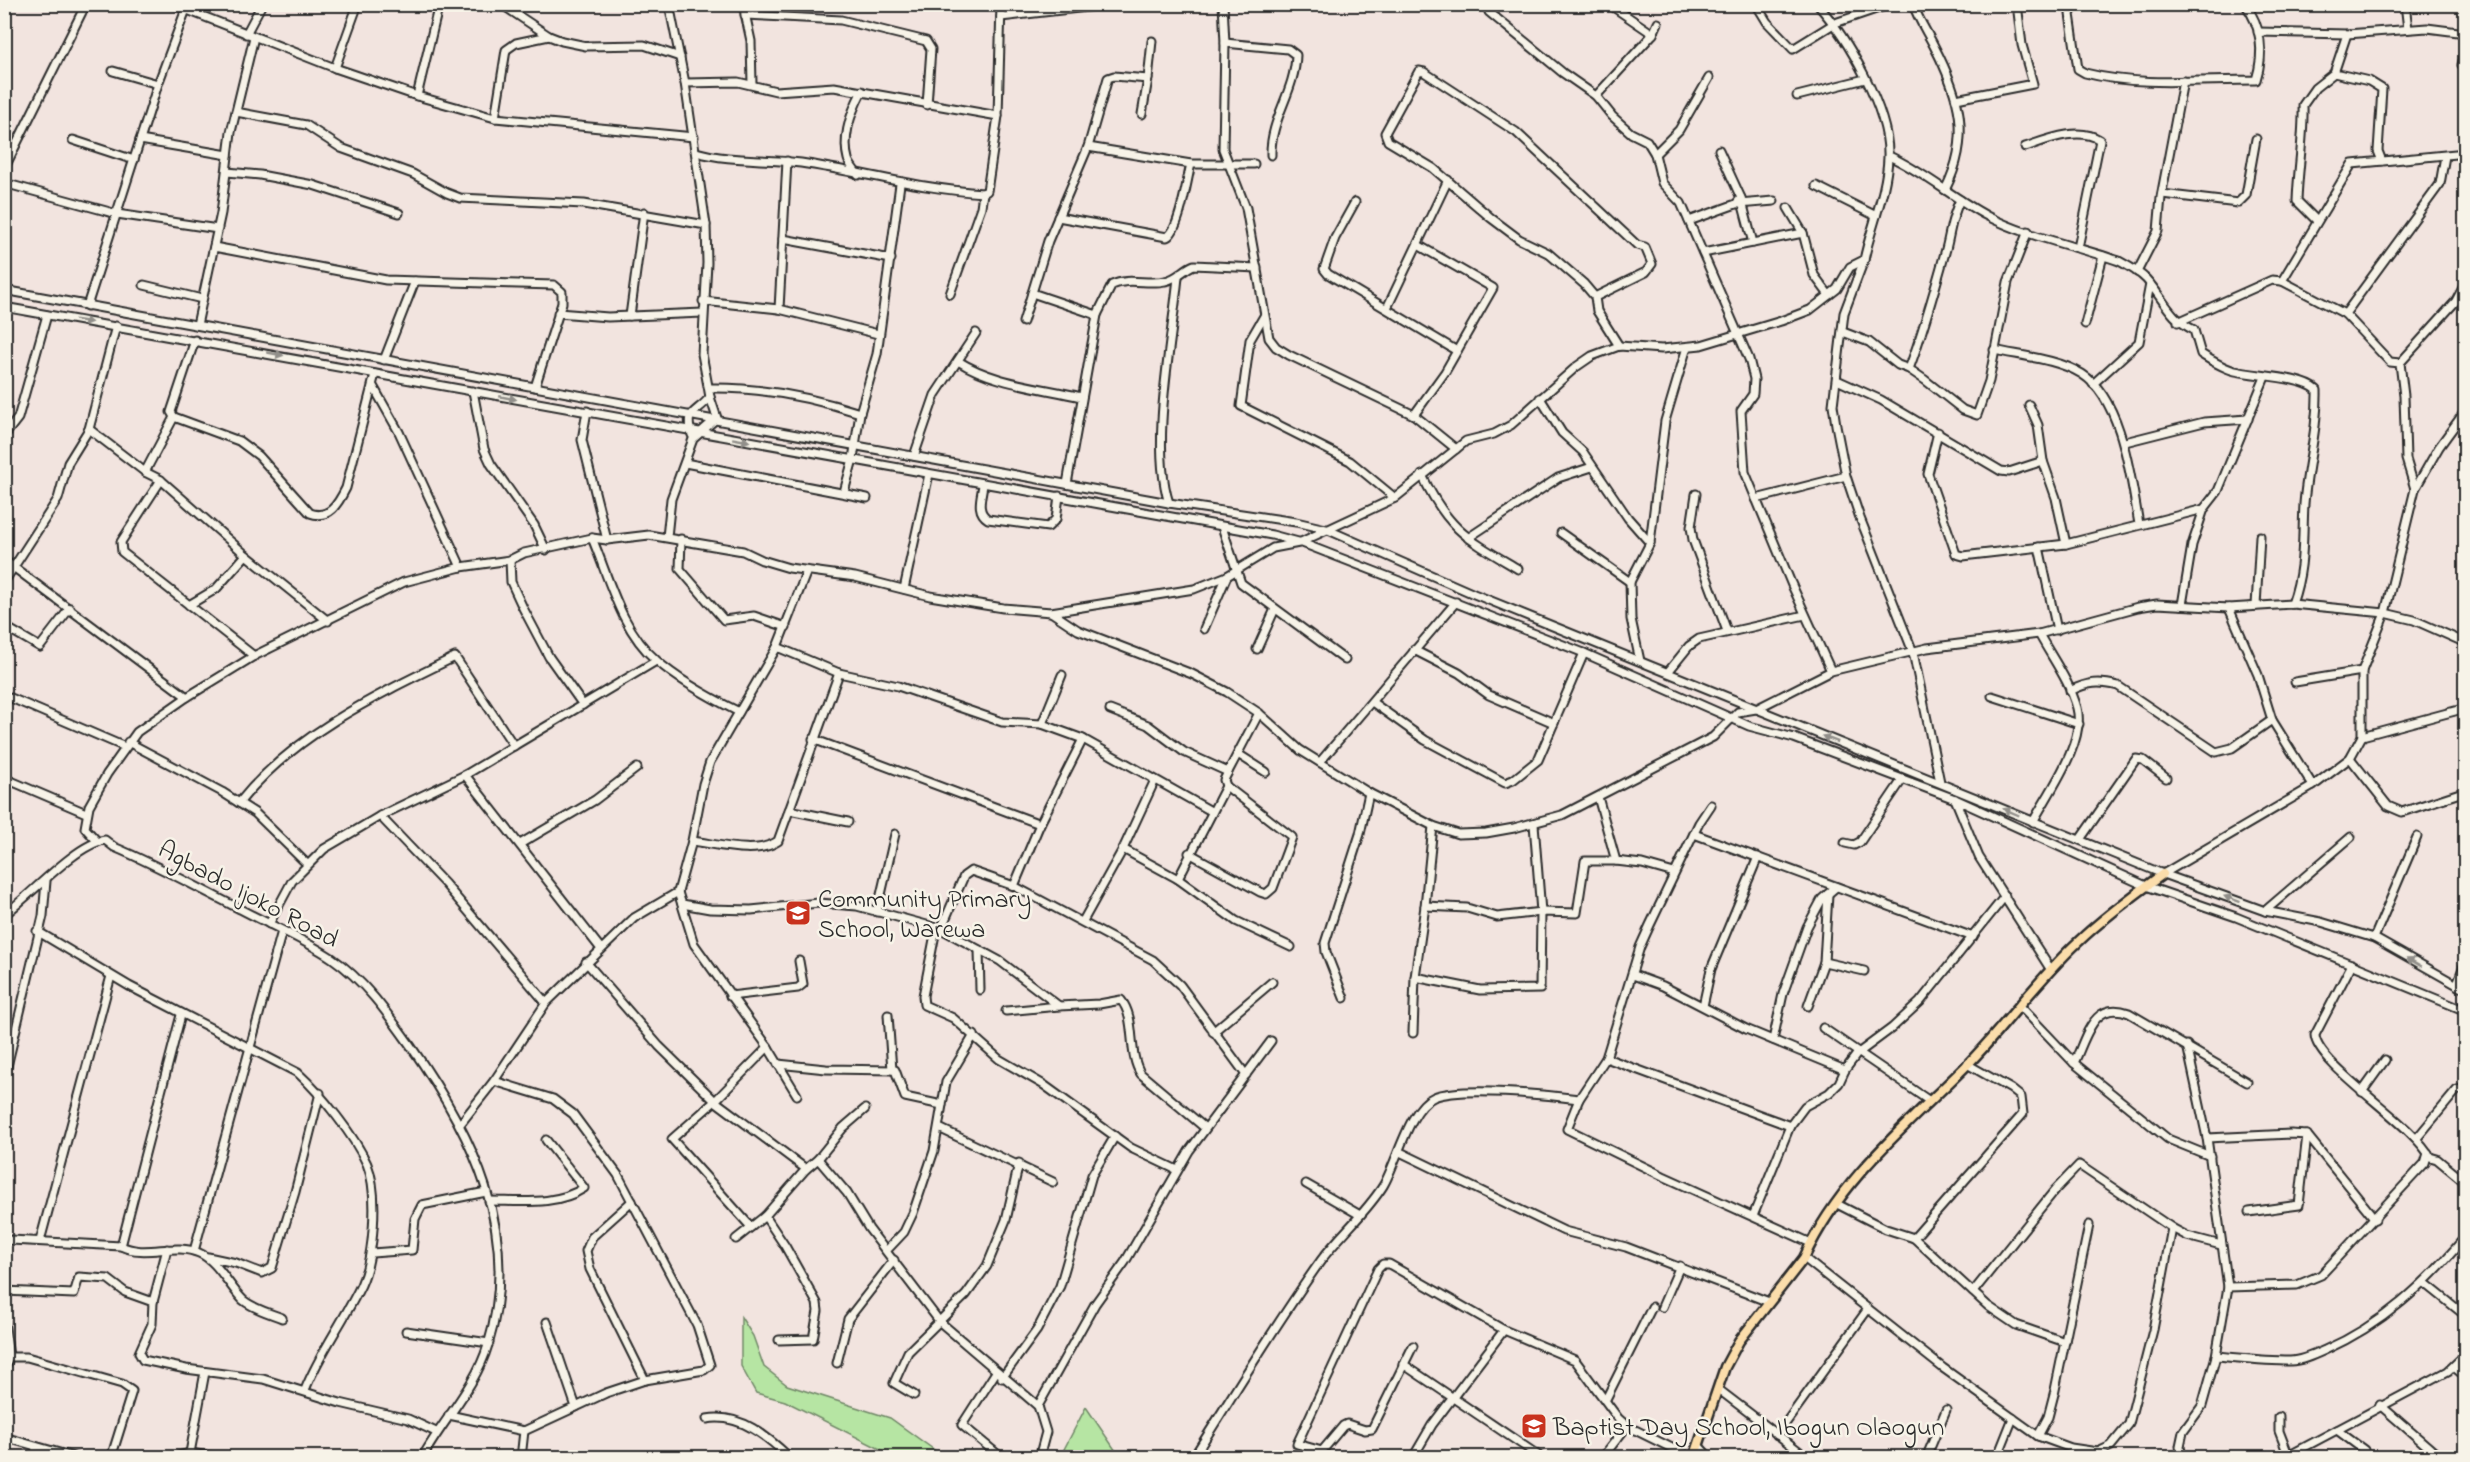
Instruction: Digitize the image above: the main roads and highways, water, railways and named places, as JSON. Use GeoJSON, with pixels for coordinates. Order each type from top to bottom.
{"type":"FeatureCollection","features":[{"type":"Feature","properties":{"kind":"main road"},"geometry":{"type":"LineString","coordinates":[[1693,1458],[1725,1367],[1739,1341],[1804,1258],[1811,1243],[1837,1204],[1885,1143],[1968,1064],[2051,970],[2085,936],[2163,874]]}},
{"type":"Feature","properties":{"kind":"place","name":"Community Primary School, Warewa"},"geometry":{"type":"Point","coordinates":[798,913]}},
{"type":"Feature","properties":{"kind":"place","name":"Baptist Day School, Ibogun Olaogun"},"geometry":{"type":"Point","coordinates":[1534,1426]}}]}
